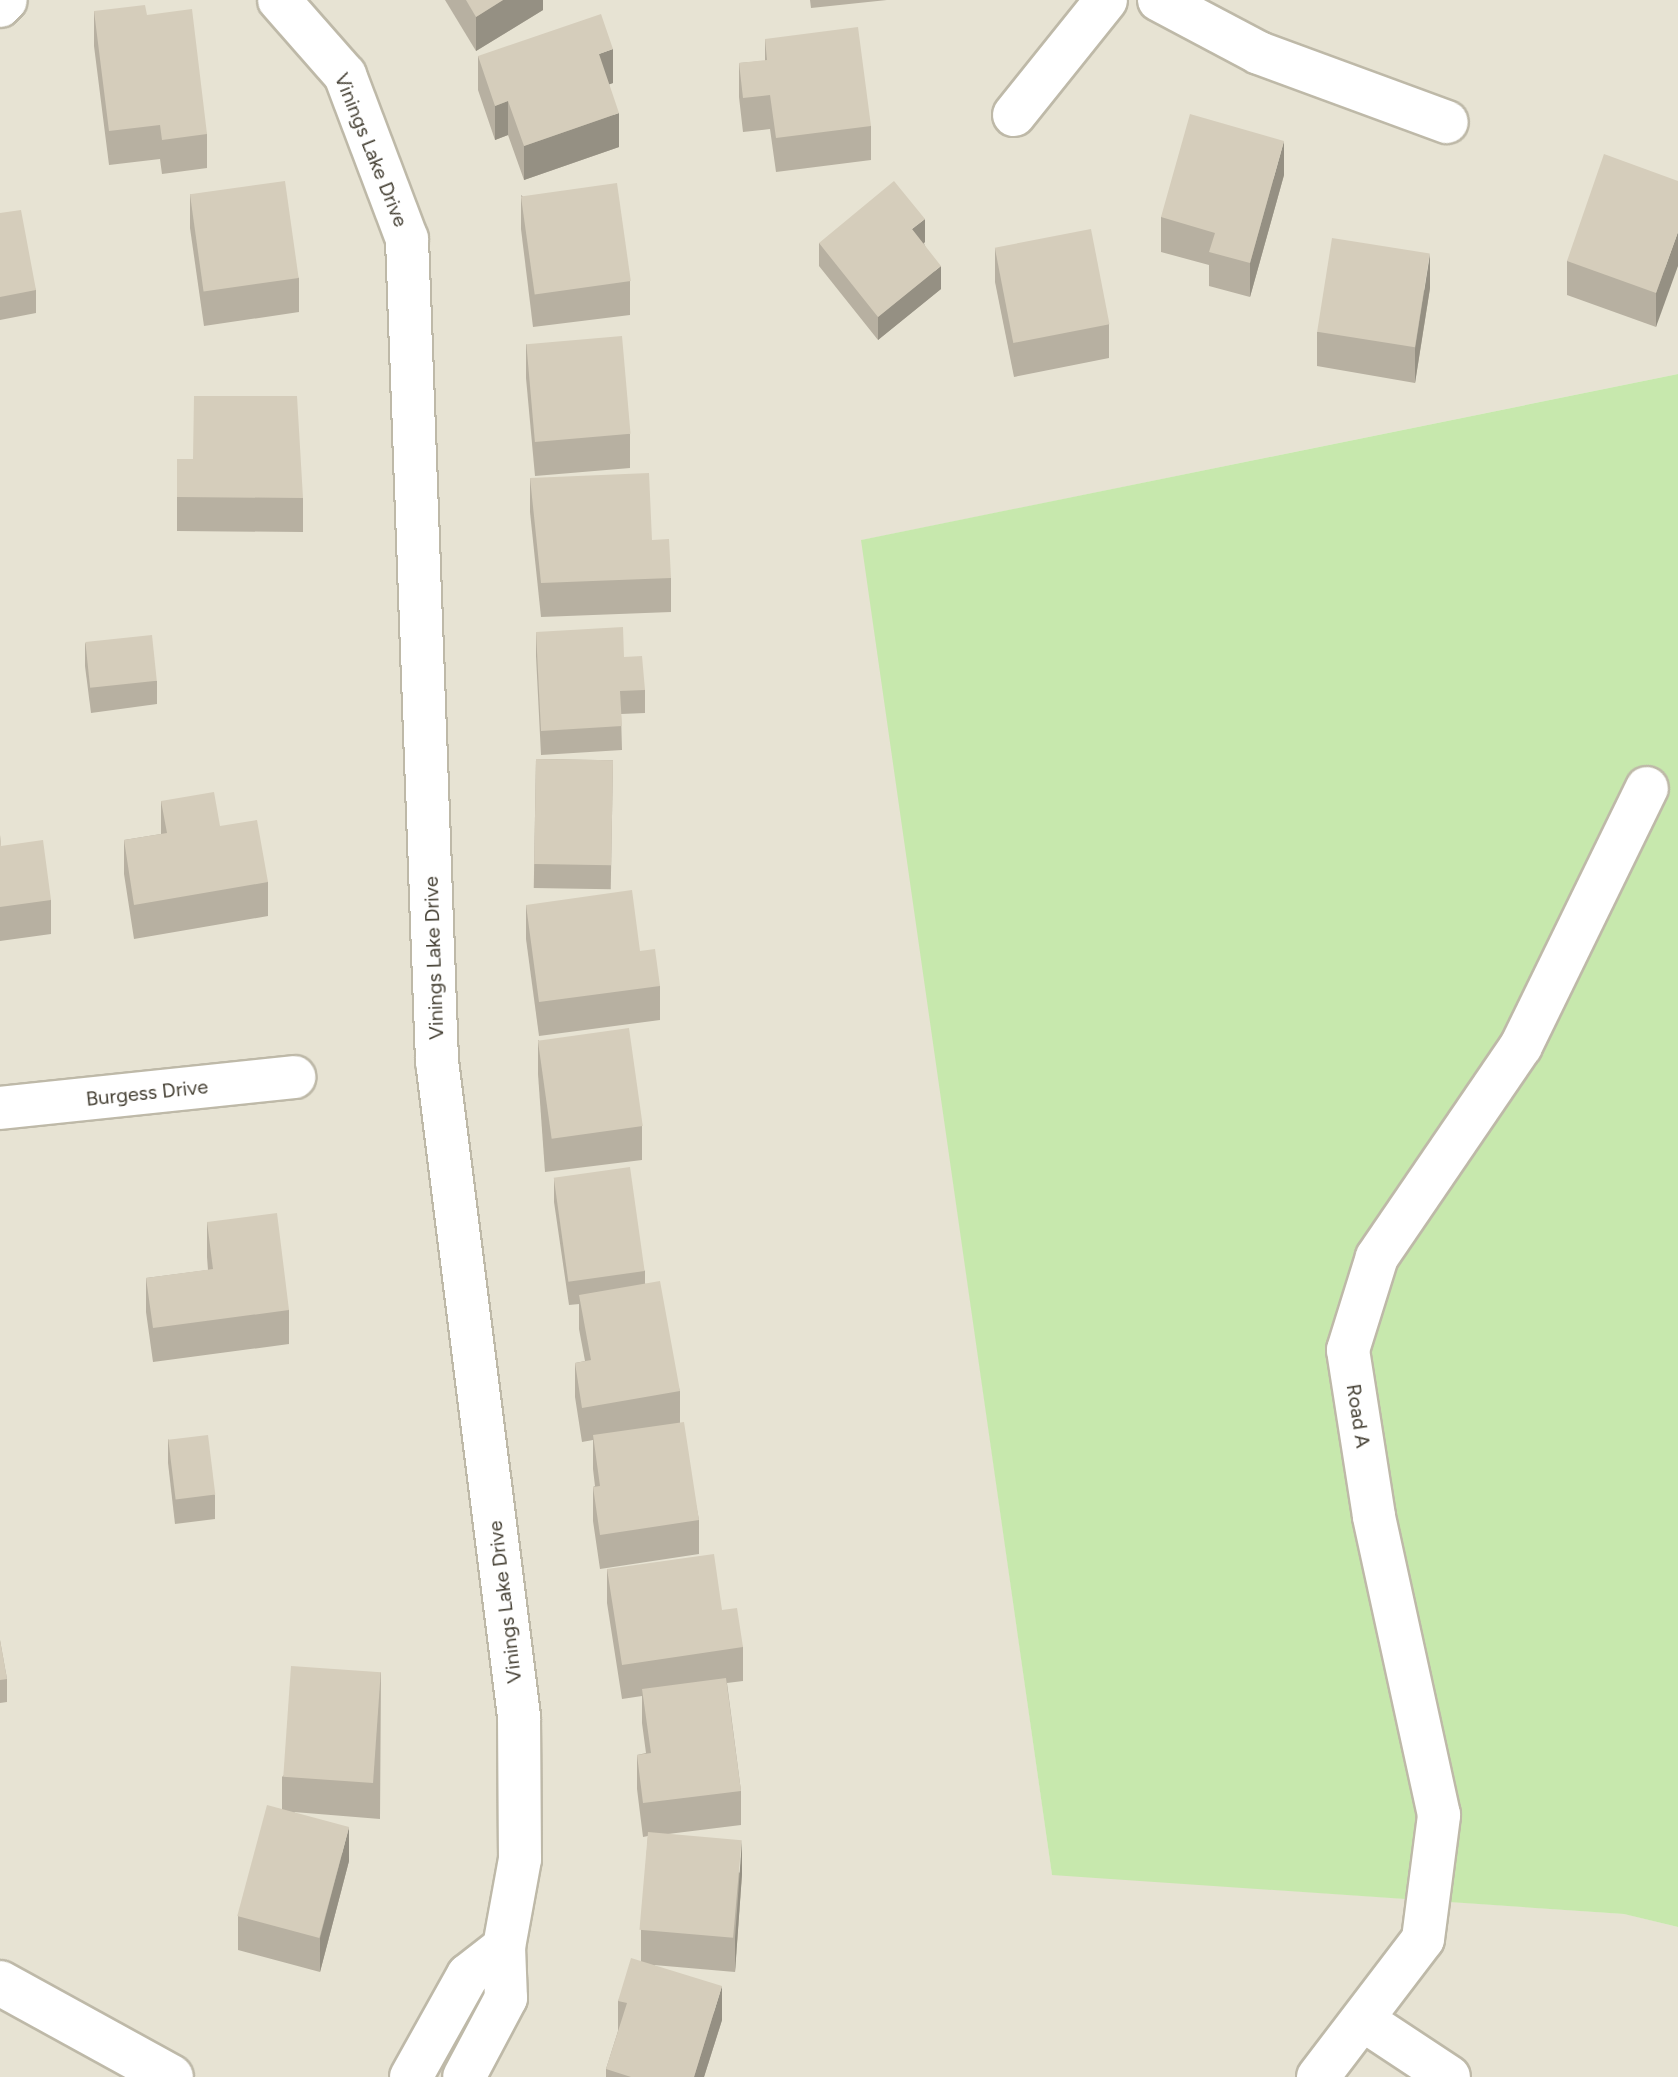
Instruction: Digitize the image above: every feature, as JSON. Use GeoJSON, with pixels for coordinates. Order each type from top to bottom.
{"type":"FeatureCollection","features":[{"type":"Feature","properties":{"kind":"street"},"geometry":{"type":"LineString","coordinates":[[0,6],[6,0]]}},
{"type":"Feature","properties":{"kind":"street","name":"Vinings Lake Drive"},"geometry":{"type":"LineString","coordinates":[[279,0],[345,75],[407,239],[437,1061],[519,1717],[520,1859],[504,1947],[506,1998],[464,2077]]}},
{"type":"Feature","properties":{"kind":"street"},"geometry":{"type":"LineString","coordinates":[[1014,115],[1106,0]]}},
{"type":"Feature","properties":{"kind":"street"},"geometry":{"type":"LineString","coordinates":[[1159,0],[1259,53],[1447,122]]}},
{"type":"Feature","properties":{"kind":"street","name":"Road A"},"geometry":{"type":"LineString","coordinates":[[1318,2077],[1423,1939],[1439,1815],[1374,1516],[1348,1350],[1377,1257],[1521,1046],[1647,788]]}},
{"type":"Feature","properties":{"kind":"street","name":"Burgess Drive"},"geometry":{"type":"LineString","coordinates":[[0,1108],[294,1077]]}},
{"type":"Feature","properties":{"kind":"street"},"geometry":{"type":"LineString","coordinates":[[411,2077],[468,1975],[504,1947]]}},
{"type":"Feature","properties":{"kind":"street"},"geometry":{"type":"LineString","coordinates":[[0,1983],[171,2077]]}},
{"type":"Feature","properties":{"kind":"street"},"geometry":{"type":"LineString","coordinates":[[1363,2020],[1449,2077]]}},
{"type":"Feature","properties":{"kind":"street"},"geometry":{"type":"LineString","coordinates":[[388,2077],[435,2034]]}},
{"type":"Feature","properties":{"kind":"shaded area"},"geometry":{"type":"Polygon","coordinates":[[[0,0],[1678,0],[1678,374],[862,540],[1052,1874],[1625,1914],[1678,1927],[1678,2077],[0,2077],[0,0]]]}},
{"type":"Feature","properties":{"kind":"green space"},"geometry":{"type":"Polygon","coordinates":[[[1678,374],[1678,1927],[1624,1914],[1052,1875],[861,540],[1678,374]]]}},
{"type":"Feature","properties":{"kind":"building"},"geometry":{"type":"Polygon","coordinates":[[[466,0],[503,0],[476,17],[466,0]]]}},
{"type":"Feature","properties":{"kind":"building"},"geometry":{"type":"Polygon","coordinates":[[[145,5],[147,15],[192,9],[207,134],[162,140],[160,125],[109,131],[94,11],[145,5]]]}},
{"type":"Feature","properties":{"kind":"building"},"geometry":{"type":"Polygon","coordinates":[[[601,14],[613,49],[599,54],[619,113],[524,146],[508,101],[495,106],[478,56],[601,14]]]}},
{"type":"Feature","properties":{"kind":"building"},"geometry":{"type":"Polygon","coordinates":[[[858,27],[871,126],[776,138],[770,95],[743,98],[739,63],[767,60],[765,39],[858,27]]]}},
{"type":"Feature","properties":{"kind":"building"},"geometry":{"type":"Polygon","coordinates":[[[1190,114],[1284,141],[1250,263],[1209,252],[1215,233],[1161,217],[1190,114]]]}},
{"type":"Feature","properties":{"kind":"building"},"geometry":{"type":"Polygon","coordinates":[[[1604,154],[1678,181],[1678,232],[1656,293],[1567,261],[1604,154]]]}},
{"type":"Feature","properties":{"kind":"building"},"geometry":{"type":"Polygon","coordinates":[[[285,181],[299,278],[204,291],[190,194],[285,181]]]}},
{"type":"Feature","properties":{"kind":"building"},"geometry":{"type":"Polygon","coordinates":[[[894,181],[925,219],[912,229],[941,266],[878,317],[819,243],[894,181]]]}},
{"type":"Feature","properties":{"kind":"building"},"geometry":{"type":"Polygon","coordinates":[[[617,183],[631,281],[535,295],[521,196],[617,183]]]}},
{"type":"Feature","properties":{"kind":"building"},"geometry":{"type":"Polygon","coordinates":[[[21,210],[36,290],[0,297],[0,213],[21,210]]]}},
{"type":"Feature","properties":{"kind":"building"},"geometry":{"type":"Polygon","coordinates":[[[1091,229],[1110,324],[1013,343],[995,248],[1091,229]]]}},
{"type":"Feature","properties":{"kind":"building"},"geometry":{"type":"Polygon","coordinates":[[[1332,238],[1430,253],[1415,347],[1317,332],[1332,238]]]}},
{"type":"Feature","properties":{"kind":"building"},"geometry":{"type":"Polygon","coordinates":[[[622,336],[631,434],[535,442],[526,344],[622,336]]]}},
{"type":"Feature","properties":{"kind":"building"},"geometry":{"type":"Polygon","coordinates":[[[194,396],[297,396],[303,498],[177,497],[177,459],[193,459],[194,396]]]}},
{"type":"Feature","properties":{"kind":"building"},"geometry":{"type":"Polygon","coordinates":[[[649,473],[652,540],[669,539],[671,578],[541,583],[530,478],[649,473]]]}},
{"type":"Feature","properties":{"kind":"building"},"geometry":{"type":"Polygon","coordinates":[[[623,627],[624,657],[642,656],[645,690],[620,691],[622,726],[541,731],[536,632],[623,627]]]}},
{"type":"Feature","properties":{"kind":"building"},"geometry":{"type":"Polygon","coordinates":[[[152,635],[157,681],[90,688],[85,642],[152,635]]]}},
{"type":"Feature","properties":{"kind":"building"},"geometry":{"type":"Polygon","coordinates":[[[536,759],[613,760],[611,865],[534,864],[536,759]]]}},
{"type":"Feature","properties":{"kind":"building"},"geometry":{"type":"Polygon","coordinates":[[[214,792],[220,826],[257,820],[268,882],[134,905],[124,840],[167,833],[161,801],[214,792]]]}},
{"type":"Feature","properties":{"kind":"building"},"geometry":{"type":"Polygon","coordinates":[[[0,835],[1,846],[43,840],[51,900],[0,907],[0,835]]]}},
{"type":"Feature","properties":{"kind":"building"},"geometry":{"type":"Polygon","coordinates":[[[632,890],[640,951],[655,949],[660,986],[539,1002],[526,905],[632,890]]]}},
{"type":"Feature","properties":{"kind":"building"},"geometry":{"type":"Polygon","coordinates":[[[629,1028],[643,1126],[552,1139],[538,1041],[629,1028]]]}},
{"type":"Feature","properties":{"kind":"building"},"geometry":{"type":"Polygon","coordinates":[[[630,1167],[645,1271],[568,1282],[554,1178],[630,1167]]]}},
{"type":"Feature","properties":{"kind":"building"},"geometry":{"type":"Polygon","coordinates":[[[277,1213],[289,1310],[153,1328],[146,1278],[213,1269],[207,1222],[277,1213]]]}},
{"type":"Feature","properties":{"kind":"building"},"geometry":{"type":"Polygon","coordinates":[[[660,1281],[680,1391],[582,1408],[575,1363],[591,1360],[579,1295],[660,1281]]]}},
{"type":"Feature","properties":{"kind":"building"},"geometry":{"type":"Polygon","coordinates":[[[684,1422],[699,1520],[600,1535],[593,1487],[600,1486],[593,1435],[684,1422]]]}},
{"type":"Feature","properties":{"kind":"building"},"geometry":{"type":"Polygon","coordinates":[[[208,1435],[215,1495],[176,1499],[168,1440],[208,1435]]]}},
{"type":"Feature","properties":{"kind":"building"},"geometry":{"type":"Polygon","coordinates":[[[714,1554],[722,1610],[737,1608],[743,1647],[622,1665],[607,1569],[714,1554]]]}},
{"type":"Feature","properties":{"kind":"building"},"geometry":{"type":"Polygon","coordinates":[[[0,1640],[7,1679],[0,1680],[0,1640]]]}},
{"type":"Feature","properties":{"kind":"building"},"geometry":{"type":"Polygon","coordinates":[[[291,1666],[381,1672],[373,1783],[283,1777],[291,1666]]]}},
{"type":"Feature","properties":{"kind":"building"},"geometry":{"type":"Polygon","coordinates":[[[726,1678],[741,1791],[643,1803],[637,1755],[651,1753],[642,1689],[726,1678]]]}},
{"type":"Feature","properties":{"kind":"building"},"geometry":{"type":"Polygon","coordinates":[[[267,1805],[349,1827],[319,1938],[237,1916],[267,1805]]]}},
{"type":"Feature","properties":{"kind":"building"},"geometry":{"type":"Polygon","coordinates":[[[648,1832],[742,1840],[733,1938],[639,1930],[648,1832]]]}},
{"type":"Feature","properties":{"kind":"building"},"geometry":{"type":"Polygon","coordinates":[[[631,1958],[722,1986],[694,2077],[631,2077],[606,2069],[627,2003],[618,2001],[631,1958]]]}}]}
